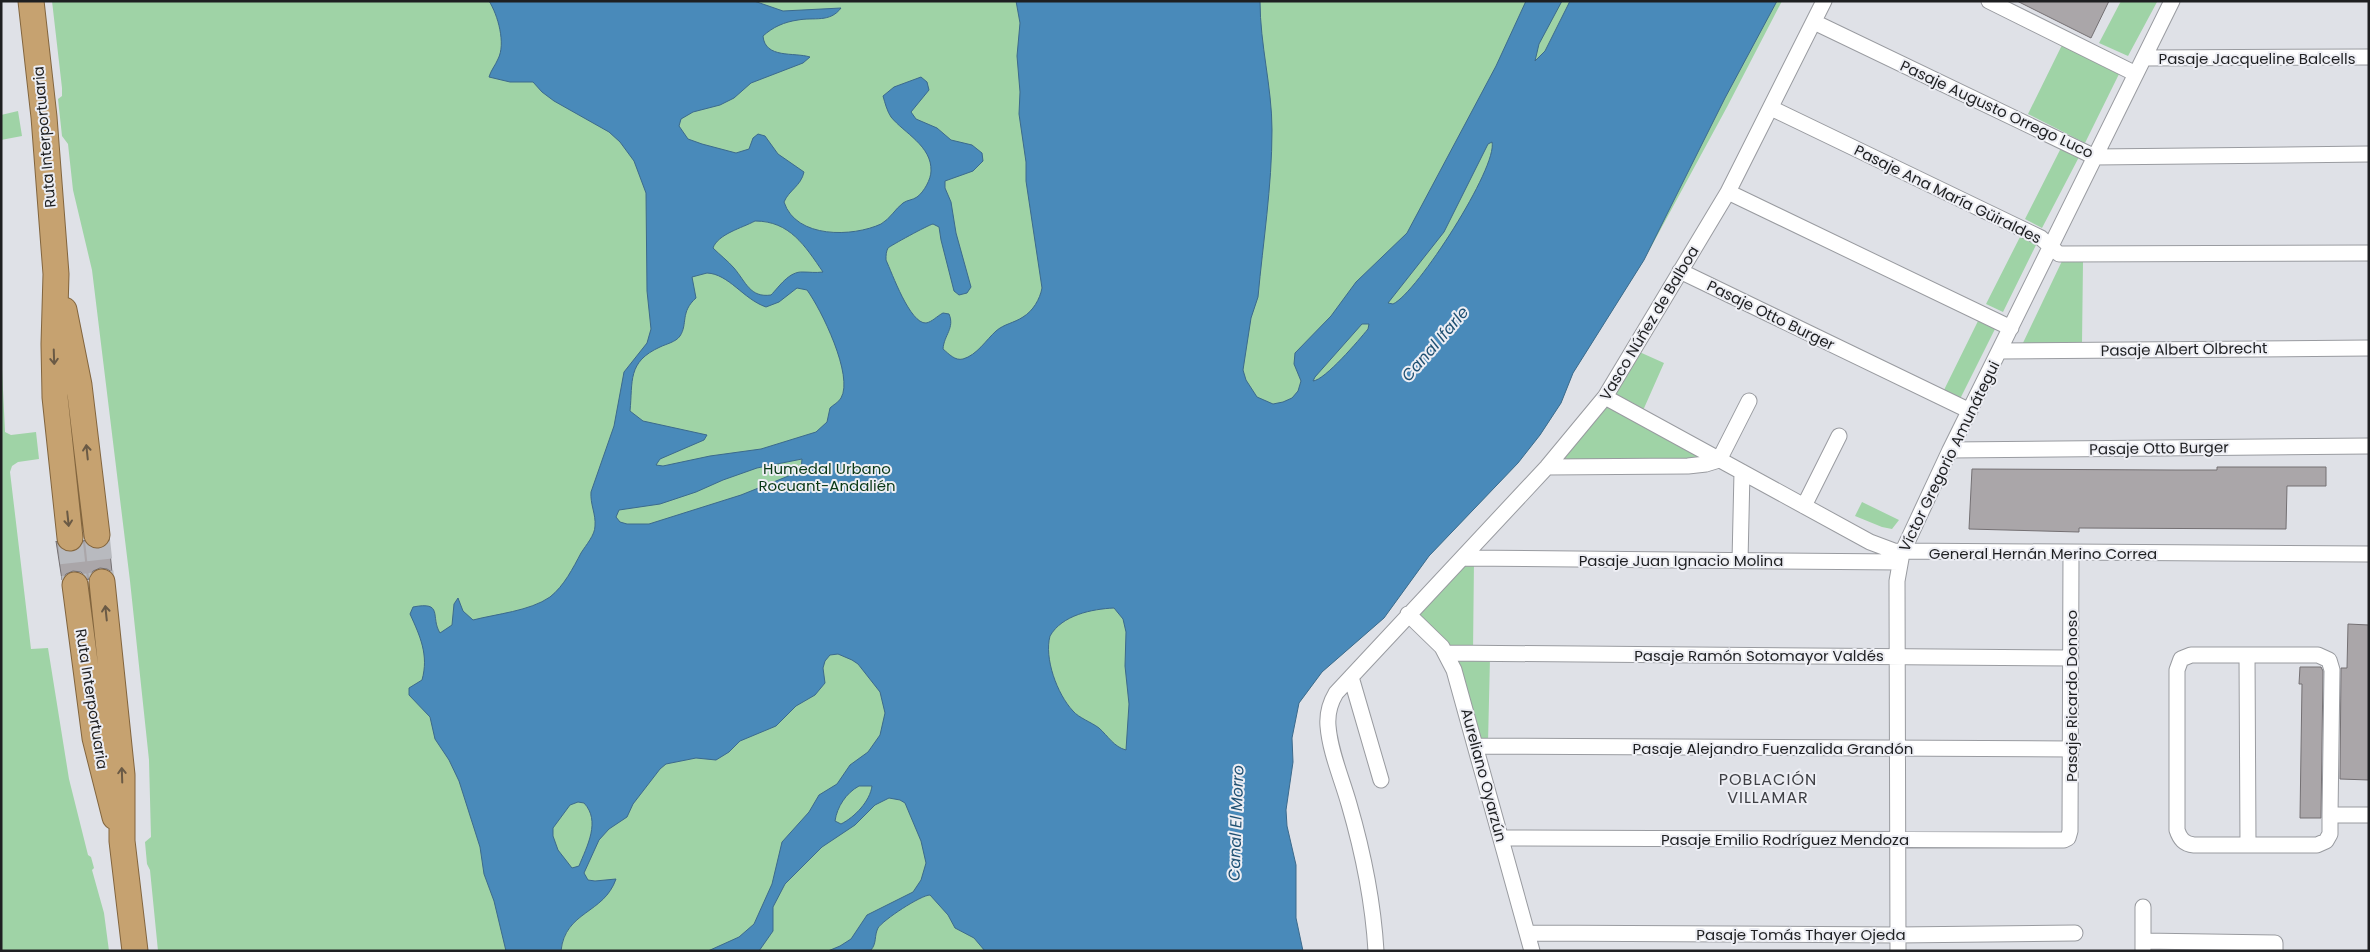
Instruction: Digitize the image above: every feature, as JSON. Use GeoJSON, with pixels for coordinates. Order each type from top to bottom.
{"type":"FeatureCollection","features":[{"type":"Feature","properties":{"kind":"highway","name":"Ruta Interportuaria"},"geometry":{"type":"LineString","coordinates":[[31,1],[44,117],[56,274],[54,344],[56,397],[70,538]]}},
{"type":"Feature","properties":{"kind":"highway","name":"Ruta Interportuaria"},"geometry":{"type":"LineString","coordinates":[[56,274],[79,386],[97,535]]}},
{"type":"Feature","properties":{"kind":"highway","name":"Ruta Interportuaria"},"geometry":{"type":"LineString","coordinates":[[102,582],[122,767],[122,841],[135,951]]}},
{"type":"Feature","properties":{"kind":"highway","name":"Ruta Interportuaria"},"geometry":{"type":"LineString","coordinates":[[75,585],[94,738],[122,841]]}},
{"type":"Feature","properties":{"kind":"street","name":"Vasco Núñez de Balboa"},"geometry":{"type":"LineString","coordinates":[[1376,951],[1375,920],[1369,887],[1350,806],[1329,734],[1329,710],[1336,693],[1547,467],[1605,397],[1728,192],[1824,1]]}},
{"type":"Feature","properties":{"kind":"street"},"geometry":{"type":"LineString","coordinates":[[1989,1],[2136,74]]}},
{"type":"Feature","properties":{"kind":"street","name":"Víctor Gregorio Amunátegui"},"geometry":{"type":"LineString","coordinates":[[1898,951],[1897,581],[1901,557],[1950,450],[2052,248],[2172,1]]}},
{"type":"Feature","properties":{"kind":"street","name":"Pasaje Augusto Orrego Luco"},"geometry":{"type":"LineString","coordinates":[[1814,22],[2095,157],[2369,154]]}},
{"type":"Feature","properties":{"kind":"street","name":"Pasaje Jacqueline Balcells"},"geometry":{"type":"LineString","coordinates":[[2144,58],[2369,58]]}},
{"type":"Feature","properties":{"kind":"street","name":"Pasaje Ana María Güiraldes"},"geometry":{"type":"LineString","coordinates":[[1771,108],[2041,238],[2059,254],[2369,253]]}},
{"type":"Feature","properties":{"kind":"street"},"geometry":{"type":"LineString","coordinates":[[1728,192],[2011,328]]}},
{"type":"Feature","properties":{"kind":"street","name":"Pasaje Otto Burger"},"geometry":{"type":"LineString","coordinates":[[1680,272],[1970,411]]}},
{"type":"Feature","properties":{"kind":"street","name":"Pasaje Albert Olbrecht"},"geometry":{"type":"LineString","coordinates":[[2000,351],[2369,348]]}},
{"type":"Feature","properties":{"kind":"street","name":"General Hernán Merino Correa"},"geometry":{"type":"LineString","coordinates":[[1605,397],[1901,557],[2071,553],[2369,554]]}},
{"type":"Feature","properties":{"kind":"street"},"geometry":{"type":"LineString","coordinates":[[1547,467],[1697,466],[1719,460],[1749,401]]}},
{"type":"Feature","properties":{"kind":"street"},"geometry":{"type":"LineString","coordinates":[[1804,506],[1839,436]]}},
{"type":"Feature","properties":{"kind":"street","name":"Pasaje Otto Burger"},"geometry":{"type":"LineString","coordinates":[[1950,450],[2369,446]]}},
{"type":"Feature","properties":{"kind":"street"},"geometry":{"type":"LineString","coordinates":[[1740,561],[1742,472]]}},
{"type":"Feature","properties":{"kind":"street","name":"Pasaje Ricardo Donoso"},"geometry":{"type":"LineString","coordinates":[[2068,838],[2070,832],[2071,749],[2071,553]]}},
{"type":"Feature","properties":{"kind":"street","name":"Pasaje Juan Ignacio Molina"},"geometry":{"type":"LineString","coordinates":[[1462,558],[1740,561],[1901,557]]}},
{"type":"Feature","properties":{"kind":"street","name":"Aureliano Oyarzún"},"geometry":{"type":"LineString","coordinates":[[1408,614],[1447,653],[1454,670],[1532,951]]}},
{"type":"Feature","properties":{"kind":"street","name":"Pasaje Ramón Sotomayor Valdés"},"geometry":{"type":"LineString","coordinates":[[1447,653],[2071,658]]}},
{"type":"Feature","properties":{"kind":"street"},"geometry":{"type":"LineString","coordinates":[[2191,655],[2324,656],[2332,665],[2330,815],[2330,834],[2322,844],[2188,844],[2182,841],[2177,830],[2177,664],[2186,656],[2191,655]]}},
{"type":"Feature","properties":{"kind":"street"},"geometry":{"type":"LineString","coordinates":[[2247,655],[2248,845]]}},
{"type":"Feature","properties":{"kind":"street"},"geometry":{"type":"LineString","coordinates":[[1351,677],[1380,780]]}},
{"type":"Feature","properties":{"kind":"street","name":"Pasaje Alejandro Fuenzalida Grandón"},"geometry":{"type":"LineString","coordinates":[[1476,746],[2071,749]]}},
{"type":"Feature","properties":{"kind":"street"},"geometry":{"type":"LineString","coordinates":[[2330,815],[2369,815]]}},
{"type":"Feature","properties":{"kind":"street","name":"Pasaje Emilio Rodríguez Mendoza"},"geometry":{"type":"LineString","coordinates":[[1501,838],[2060,841],[2068,838]]}},
{"type":"Feature","properties":{"kind":"street"},"geometry":{"type":"LineString","coordinates":[[2143,907],[2143,946],[2275,947]]}},
{"type":"Feature","properties":{"kind":"street","name":"Pasaje Tomás Thayer Ojeda"},"geometry":{"type":"LineString","coordinates":[[1527,933],[1898,935],[2075,933]]}},
{"type":"Feature","properties":{"kind":"green space","name":"Humedal Urbano Rocuant-Andalién"},"geometry":{"type":"Polygon","coordinates":[[[52,1],[1782,1],[1644,260],[1573,373],[1561,403],[1540,435],[1518,463],[1429,556],[1384,618],[1322,672],[1299,703],[1294,721],[1288,692],[1282,823],[1295,951],[158,951],[150,870],[147,864],[145,842],[151,837],[149,760],[130,581],[92,270],[73,190],[68,144],[62,136],[58,99],[62,96],[62,88],[52,1]]]}},
{"type":"Feature","properties":{"kind":"green space"},"geometry":{"type":"Polygon","coordinates":[[[2121,1],[2157,2],[2128,56],[2099,43],[2121,1]]]}},
{"type":"Feature","properties":{"kind":"green space"},"geometry":{"type":"Polygon","coordinates":[[[2062,45],[2119,74],[2085,143],[2028,114],[2062,45]]]}},
{"type":"Feature","properties":{"kind":"green space"},"geometry":{"type":"Polygon","coordinates":[[[18,111],[22,136],[1,140],[1,115],[18,111]]]}},
{"type":"Feature","properties":{"kind":"green space"},"geometry":{"type":"Polygon","coordinates":[[[2061,148],[2079,157],[2042,228],[2025,219],[2061,148]]]}},
{"type":"Feature","properties":{"kind":"green space"},"geometry":{"type":"Polygon","coordinates":[[[2021,235],[2037,243],[2003,312],[1986,304],[2021,235]]]}},
{"type":"Feature","properties":{"kind":"green space"},"geometry":{"type":"Polygon","coordinates":[[[2062,261],[2083,262],[2082,343],[2022,345],[2062,261]]]}},
{"type":"Feature","properties":{"kind":"green space"},"geometry":{"type":"Polygon","coordinates":[[[1978,321],[1995,329],[1960,399],[1944,390],[1978,321]]]}},
{"type":"Feature","properties":{"kind":"green space"},"geometry":{"type":"Polygon","coordinates":[[[1,348],[5,432],[11,435],[36,432],[39,459],[18,462],[12,466],[10,472],[31,649],[48,648],[69,779],[88,855],[91,857],[94,868],[92,870],[104,913],[109,951],[1,951],[1,348]]]}},
{"type":"Feature","properties":{"kind":"green space"},"geometry":{"type":"Polygon","coordinates":[[[1635,350],[1664,363],[1641,415],[1607,397],[1635,350]]]}},
{"type":"Feature","properties":{"kind":"green space"},"geometry":{"type":"Polygon","coordinates":[[[1605,399],[1716,460],[1551,465],[1605,399]]]}},
{"type":"Feature","properties":{"kind":"green space"},"geometry":{"type":"Polygon","coordinates":[[[1862,502],[1899,520],[1892,529],[1855,516],[1862,502]]]}},
{"type":"Feature","properties":{"kind":"green space"},"geometry":{"type":"Polygon","coordinates":[[[1462,560],[1474,560],[1473,652],[1447,652],[1411,614],[1462,560]]]}},
{"type":"Feature","properties":{"kind":"green space"},"geometry":{"type":"Polygon","coordinates":[[[1451,656],[1490,657],[1488,743],[1478,742],[1451,656]]]}},
{"type":"Feature","properties":{"kind":"water"},"geometry":{"type":"Polygon","coordinates":[[[489,1],[754,1],[783,11],[841,8],[837,13],[827,18],[788,22],[779,25],[767,33],[763,36],[769,48],[781,53],[810,57],[803,63],[751,83],[734,98],[720,105],[693,112],[681,119],[679,126],[688,139],[736,153],[749,149],[753,138],[758,134],[765,136],[778,154],[804,172],[800,181],[784,202],[790,214],[800,223],[813,229],[841,233],[856,231],[881,224],[903,203],[920,195],[925,189],[931,174],[927,154],[891,117],[883,96],[894,87],[921,77],[927,82],[929,90],[911,112],[916,119],[937,128],[951,140],[972,145],[982,153],[983,161],[973,171],[945,181],[945,188],[951,202],[956,233],[971,287],[967,293],[959,295],[954,291],[939,227],[933,224],[888,248],[886,260],[908,307],[920,321],[926,323],[943,313],[949,314],[951,323],[943,349],[952,357],[963,359],[973,354],[999,329],[1027,314],[1036,304],[1042,288],[1026,181],[1026,162],[1019,114],[1020,92],[1017,56],[1020,23],[1016,1],[1260,1],[1270,98],[1272,151],[1258,297],[1251,318],[1243,370],[1246,380],[1257,397],[1273,404],[1292,398],[1298,391],[1301,381],[1294,364],[1295,353],[1331,316],[1356,282],[1407,233],[1496,66],[1526,1],[1562,1],[1539,44],[1535,61],[1545,51],[1570,1],[1777,1],[1725,98],[1644,260],[1573,373],[1561,403],[1540,435],[1518,463],[1429,556],[1384,618],[1322,672],[1299,703],[1292,738],[1293,762],[1286,810],[1287,826],[1296,865],[1296,918],[1303,951],[985,951],[974,938],[955,928],[948,915],[930,895],[911,903],[881,924],[871,950],[828,951],[851,939],[867,915],[913,892],[921,880],[926,863],[921,841],[905,803],[889,798],[875,805],[855,825],[822,847],[785,884],[773,907],[773,931],[759,951],[708,951],[739,937],[754,924],[772,884],[782,842],[809,812],[819,795],[837,784],[850,765],[868,752],[880,735],[885,713],[880,692],[858,664],[838,654],[830,655],[825,661],[823,668],[825,683],[815,695],[796,706],[776,726],[740,741],[729,752],[716,760],[696,758],[666,764],[660,769],[633,804],[627,817],[609,829],[599,840],[584,873],[588,880],[616,879],[610,891],[603,899],[570,928],[564,938],[561,951],[506,951],[494,901],[484,874],[480,847],[459,781],[449,760],[435,739],[430,717],[409,695],[409,688],[422,680],[424,671],[424,654],[420,638],[410,614],[413,607],[429,606],[433,608],[440,633],[452,625],[454,604],[458,598],[463,611],[473,620],[533,606],[550,597],[560,588],[594,533],[595,522],[591,492],[614,426],[624,372],[647,343],[651,329],[647,291],[646,193],[634,161],[620,142],[609,132],[554,101],[533,82],[510,82],[489,77],[498,59],[501,46],[500,30],[489,1]],[[1492,142],[1488,144],[1444,232],[1388,303],[1393,304],[1419,278],[1454,228],[1482,176],[1490,156],[1492,142]],[[755,221],[720,239],[713,248],[732,265],[749,288],[758,294],[771,295],[785,280],[798,272],[823,272],[803,244],[778,225],[755,221]],[[707,273],[692,277],[696,298],[688,308],[680,336],[649,353],[642,359],[634,373],[630,411],[643,421],[707,435],[704,440],[660,459],[656,465],[663,466],[710,456],[761,449],[816,432],[827,422],[830,408],[841,398],[844,388],[843,375],[834,343],[820,312],[807,290],[797,288],[779,302],[766,307],[750,298],[729,282],[715,274],[707,273]],[[1362,324],[1313,381],[1325,374],[1342,359],[1368,329],[1369,324],[1362,324]],[[802,459],[757,468],[696,492],[660,504],[619,510],[616,517],[620,522],[627,524],[649,524],[741,495],[796,473],[801,469],[802,459]],[[1114,608],[1078,614],[1055,629],[1050,636],[1050,665],[1057,686],[1073,711],[1099,728],[1111,741],[1126,750],[1129,704],[1125,666],[1126,632],[1123,619],[1114,608]],[[859,786],[850,792],[840,806],[836,816],[835,821],[841,824],[861,808],[871,792],[872,786],[859,786]],[[578,802],[570,805],[553,828],[553,836],[558,850],[572,868],[579,866],[591,834],[592,818],[589,810],[584,803],[578,802]]]}},
{"type":"Feature","properties":{"kind":"building"},"geometry":{"type":"Polygon","coordinates":[[[2017,1],[2109,1],[2091,38],[2017,1]]]}},
{"type":"Feature","properties":{"kind":"building"},"geometry":{"type":"Polygon","coordinates":[[[2217,467],[2326,467],[2326,486],[2287,486],[2286,529],[2079,528],[2079,532],[1969,529],[1972,469],[2217,470],[2217,467]]]}},
{"type":"Feature","properties":{"kind":"building"},"geometry":{"type":"Polygon","coordinates":[[[84,540],[91,548],[98,549],[109,543],[112,572],[100,568],[93,571],[88,580],[81,572],[73,571],[66,574],[62,580],[56,541],[64,551],[71,552],[79,549],[84,540]]]}},
{"type":"Feature","properties":{"kind":"building"},"geometry":{"type":"Polygon","coordinates":[[[2348,624],[2369,625],[2369,780],[2340,779],[2341,668],[2347,668],[2348,624]]]}},
{"type":"Feature","properties":{"kind":"building"},"geometry":{"type":"Polygon","coordinates":[[[2300,667],[2321,667],[2323,671],[2321,818],[2300,818],[2302,684],[2299,684],[2300,667]]]}},
{"type":"Feature","properties":{"kind":"tunnel"},"geometry":{"type":"LineString","coordinates":[[97,535],[102,582]]}},
{"type":"Feature","properties":{"kind":"tunnel"},"geometry":{"type":"LineString","coordinates":[[70,538],[75,585]]}},
{"type":"Feature","properties":{"kind":"district","name":"POBLACIÓN VILLAMAR"},"geometry":{"type":"Point","coordinates":[1768,788]}},
{"type":"Feature","properties":{"kind":"water label","name":"Canal Ifarle"},"geometry":{"type":"Point","coordinates":[1435,344]}},
{"type":"Feature","properties":{"kind":"water label","name":"Canal El Morro"},"geometry":{"type":"Point","coordinates":[1236,823]}}]}
